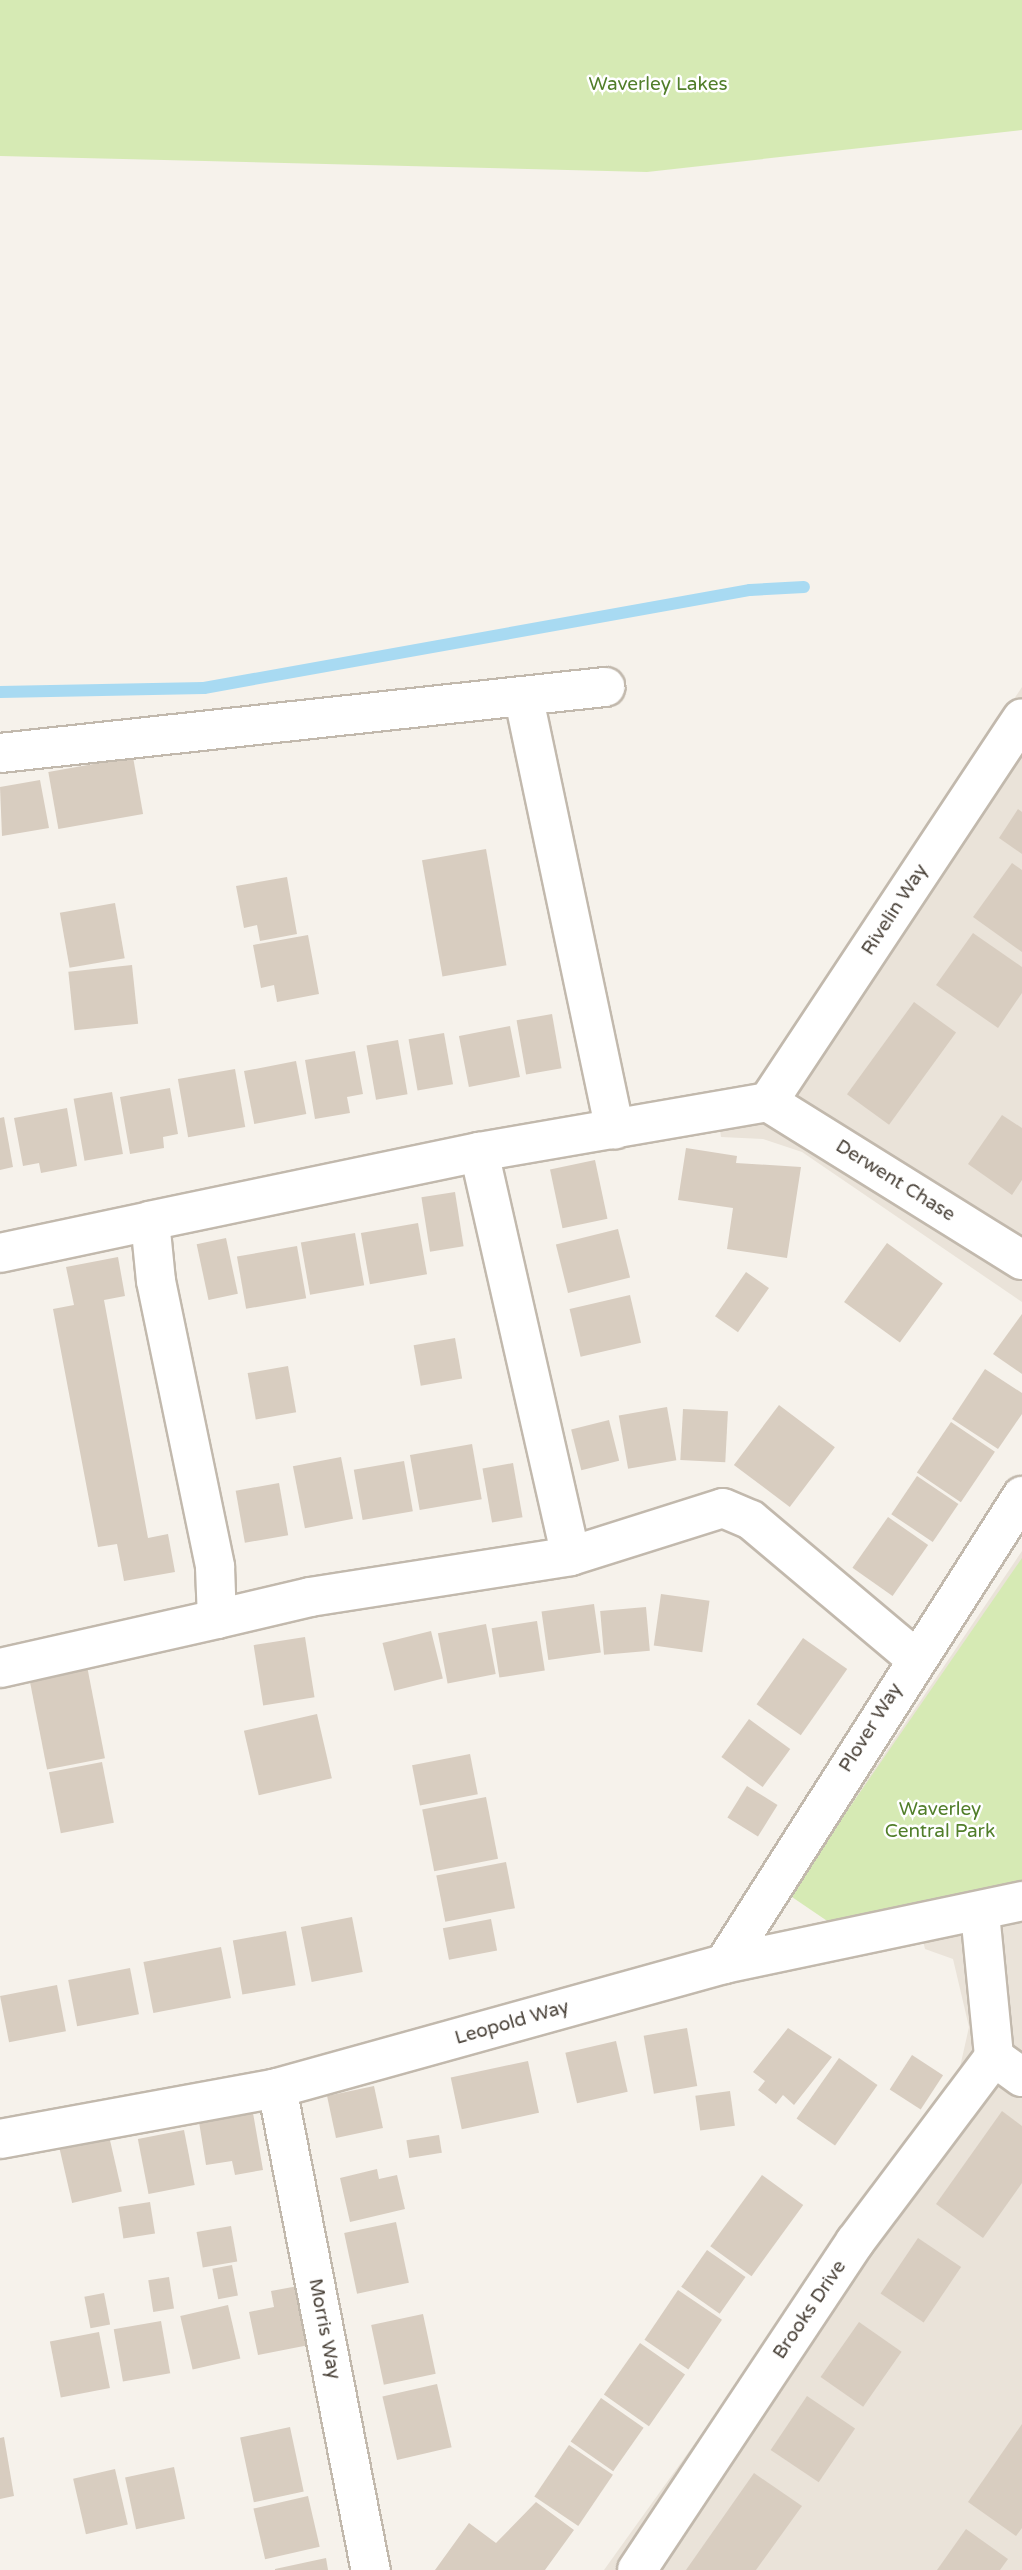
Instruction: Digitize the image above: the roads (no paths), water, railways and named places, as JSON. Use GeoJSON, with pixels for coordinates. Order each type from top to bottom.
{"type":"FeatureCollection","features":[{"type":"Feature","properties":{"kind":"street"},"geometry":{"type":"LineString","coordinates":[[0,753],[524,699],[605,687]]}},
{"type":"Feature","properties":{"kind":"street"},"geometry":{"type":"LineString","coordinates":[[524,699],[615,1129]]}},
{"type":"Feature","properties":{"kind":"street","name":"Rivelin Way"},"geometry":{"type":"LineString","coordinates":[[768,1102],[1021,723]]}},
{"type":"Feature","properties":{"kind":"street"},"geometry":{"type":"LineString","coordinates":[[0,1253],[480,1152],[768,1102]]}},
{"type":"Feature","properties":{"kind":"street","name":"Derwent Chase"},"geometry":{"type":"LineString","coordinates":[[768,1102],[1022,1260]]}},
{"type":"Feature","properties":{"kind":"street"},"geometry":{"type":"LineString","coordinates":[[480,1152],[571,1556]]}},
{"type":"Feature","properties":{"kind":"street"},"geometry":{"type":"LineString","coordinates":[[150,1221],[215,1567],[217,1619]]}},
{"type":"Feature","properties":{"kind":"street","name":"Plover Way"},"geometry":{"type":"LineString","coordinates":[[724,1964],[915,1658],[1022,1496]]}},
{"type":"Feature","properties":{"kind":"street"},"geometry":{"type":"LineString","coordinates":[[0,1668],[310,1597],[571,1556],[723,1508],[751,1520],[915,1658]]}},
{"type":"Feature","properties":{"kind":"street","name":"Leopold Way"},"geometry":{"type":"LineString","coordinates":[[0,2139],[277,2088],[724,1964],[980,1913],[1022,1901]]}},
{"type":"Feature","properties":{"kind":"street"},"geometry":{"type":"LineString","coordinates":[[980,1913],[1008,2067]]}},
{"type":"Feature","properties":{"kind":"street","name":"Brooks Drive"},"geometry":{"type":"LineString","coordinates":[[637,2570],[855,2242],[1008,2067]]}},
{"type":"Feature","properties":{"kind":"street","name":"Morris Way"},"geometry":{"type":"LineString","coordinates":[[277,2088],[371,2570]]}},
{"type":"Feature","properties":{"kind":"waterway"},"geometry":{"type":"LineString","coordinates":[[0,692],[204,688],[750,590],[804,587]]}},
{"type":"Feature","properties":{"kind":"park label","name":"Waverley Lakes"},"geometry":{"type":"Point","coordinates":[658,85]}},
{"type":"Feature","properties":{"kind":"park label","name":"Waverley Central Park"},"geometry":{"type":"Point","coordinates":[940,1821]}}]}
